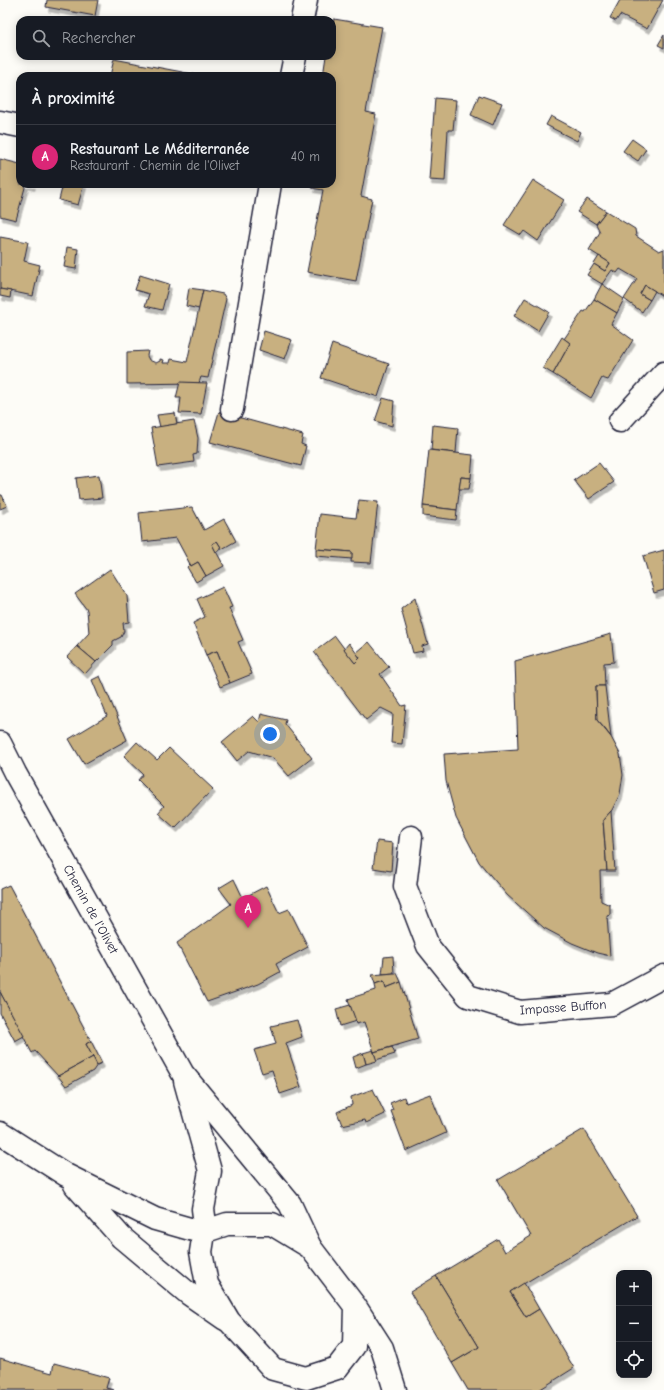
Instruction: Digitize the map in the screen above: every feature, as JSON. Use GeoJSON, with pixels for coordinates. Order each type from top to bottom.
{"type":"FeatureCollection","features":[{"type":"Feature","properties":{"kind":"street"},"geometry":{"type":"LineString","coordinates":[[303,16],[306,0]]}},
{"type":"Feature","properties":{"kind":"street"},"geometry":{"type":"LineString","coordinates":[[292,72],[294,60]]}},
{"type":"Feature","properties":{"kind":"street"},"geometry":{"type":"LineString","coordinates":[[0,122],[16,125]]}},
{"type":"Feature","properties":{"kind":"street"},"geometry":{"type":"LineString","coordinates":[[232,409],[269,188]]}},
{"type":"Feature","properties":{"kind":"street"},"geometry":{"type":"LineString","coordinates":[[620,421],[664,373]]}},
{"type":"Feature","properties":{"kind":"street","name":"Chemin de l'Olivet"},"geometry":{"type":"LineString","coordinates":[[0,743],[7,771],[183,1074],[290,1204],[310,1247]]}},
{"type":"Feature","properties":{"kind":"street","name":"Impasse Buffon"},"geometry":{"type":"LineString","coordinates":[[410,837],[405,886],[428,946],[468,996],[520,1012],[612,1004],[664,976]]}},
{"type":"Feature","properties":{"kind":"street","name":"Chemin de l'Olivet"},"geometry":{"type":"LineString","coordinates":[[183,1074],[210,1171],[203,1209],[205,1232],[201,1252],[207,1284],[229,1321]]}},
{"type":"Feature","properties":{"kind":"street"},"geometry":{"type":"LineString","coordinates":[[0,1133],[66,1175],[155,1219],[205,1232],[227,1224],[272,1224],[310,1247],[355,1306],[382,1348],[395,1390]]}},
{"type":"Feature","properties":{"kind":"street"},"geometry":{"type":"LineString","coordinates":[[66,1175],[122,1237],[189,1294],[229,1321],[273,1369],[289,1390]]}},
{"type":"Feature","properties":{"kind":"street"},"geometry":{"type":"LineString","coordinates":[[273,1369],[306,1378],[337,1368],[354,1346],[355,1306]]}},
{"type":"Feature","properties":{"kind":"building"},"geometry":{"type":"Polygon","coordinates":[[[47,0],[98,0],[95,16],[46,7],[47,0]]]}},
{"type":"Feature","properties":{"kind":"building"},"geometry":{"type":"Polygon","coordinates":[[[620,0],[663,0],[647,29],[620,15],[616,21],[610,18],[620,0]]]}},
{"type":"Feature","properties":{"kind":"building"},"geometry":{"type":"Polygon","coordinates":[[[336,19],[382,27],[366,112],[376,114],[361,196],[372,199],[356,281],[307,272],[323,190],[312,188],[336,188],[336,72],[324,72],[325,60],[336,60],[336,19]]]}},
{"type":"Feature","properties":{"kind":"building"},"geometry":{"type":"Polygon","coordinates":[[[664,35],[664,48],[658,45],[664,35]]]}},
{"type":"Feature","properties":{"kind":"building"},"geometry":{"type":"Polygon","coordinates":[[[114,60],[119,60],[182,72],[111,72],[114,60]]]}},
{"type":"Feature","properties":{"kind":"building"},"geometry":{"type":"Polygon","coordinates":[[[479,95],[502,103],[493,125],[471,115],[479,95]]]}},
{"type":"Feature","properties":{"kind":"building"},"geometry":{"type":"Polygon","coordinates":[[[435,98],[456,100],[453,130],[448,130],[445,181],[429,180],[435,98]]]}},
{"type":"Feature","properties":{"kind":"building"},"geometry":{"type":"Polygon","coordinates":[[[551,116],[581,132],[577,141],[546,125],[551,116]]]}},
{"type":"Feature","properties":{"kind":"building"},"geometry":{"type":"Polygon","coordinates":[[[632,139],[646,149],[638,161],[623,151],[632,139]]]}},
{"type":"Feature","properties":{"kind":"building"},"geometry":{"type":"Polygon","coordinates":[[[0,159],[16,163],[16,188],[25,188],[16,220],[0,216],[0,159]]]}},
{"type":"Feature","properties":{"kind":"building"},"geometry":{"type":"Polygon","coordinates":[[[533,180],[564,200],[538,241],[524,231],[521,235],[504,225],[533,180]]]}},
{"type":"Feature","properties":{"kind":"building"},"geometry":{"type":"Polygon","coordinates":[[[62,188],[83,188],[78,205],[59,200],[62,188]]]}},
{"type":"Feature","properties":{"kind":"building"},"geometry":{"type":"Polygon","coordinates":[[[587,199],[606,211],[596,224],[577,212],[587,199]]]}},
{"type":"Feature","properties":{"kind":"building"},"geometry":{"type":"Polygon","coordinates":[[[606,211],[635,229],[636,236],[659,251],[664,249],[664,297],[645,285],[640,294],[650,300],[642,312],[624,299],[637,279],[620,269],[617,273],[612,270],[602,284],[587,275],[594,264],[605,271],[610,263],[589,250],[600,232],[596,224],[606,211]]]}},
{"type":"Feature","properties":{"kind":"building"},"geometry":{"type":"Polygon","coordinates":[[[0,237],[28,242],[24,261],[40,265],[33,296],[0,289],[0,237]]]}},
{"type":"Feature","properties":{"kind":"building"},"geometry":{"type":"Polygon","coordinates":[[[67,247],[78,249],[76,269],[64,267],[67,247]]]}},
{"type":"Feature","properties":{"kind":"building"},"geometry":{"type":"Polygon","coordinates":[[[599,256],[610,263],[605,271],[594,264],[599,256]]]}},
{"type":"Feature","properties":{"kind":"building"},"geometry":{"type":"Polygon","coordinates":[[[140,275],[169,284],[162,310],[145,306],[149,294],[135,290],[140,275]]]}},
{"type":"Feature","properties":{"kind":"building"},"geometry":{"type":"Polygon","coordinates":[[[602,284],[624,299],[617,313],[594,299],[602,284]]]}},
{"type":"Feature","properties":{"kind":"building"},"geometry":{"type":"Polygon","coordinates":[[[645,285],[655,291],[650,300],[640,294],[645,285]]]}},
{"type":"Feature","properties":{"kind":"building"},"geometry":{"type":"Polygon","coordinates":[[[189,288],[203,290],[199,309],[186,306],[189,288]]]}},
{"type":"Feature","properties":{"kind":"building"},"geometry":{"type":"Polygon","coordinates":[[[0,289],[11,291],[10,298],[0,296],[0,289]]]}},
{"type":"Feature","properties":{"kind":"building"},"geometry":{"type":"Polygon","coordinates":[[[203,290],[223,294],[226,299],[208,378],[201,377],[199,383],[127,384],[127,352],[148,351],[147,356],[149,360],[156,363],[160,361],[160,359],[164,360],[163,363],[170,363],[171,359],[187,362],[203,290]]]}},
{"type":"Feature","properties":{"kind":"building"},"geometry":{"type":"Polygon","coordinates":[[[525,298],[549,312],[538,331],[514,316],[525,298]]]}},
{"type":"Feature","properties":{"kind":"building"},"geometry":{"type":"Polygon","coordinates":[[[594,299],[617,313],[611,324],[633,340],[608,380],[602,378],[591,398],[553,374],[570,343],[564,339],[583,311],[585,312],[594,299]]]}},
{"type":"Feature","properties":{"kind":"building"},"geometry":{"type":"Polygon","coordinates":[[[264,331],[292,340],[285,359],[259,350],[264,331]]]}},
{"type":"Feature","properties":{"kind":"building"},"geometry":{"type":"Polygon","coordinates":[[[562,337],[570,343],[553,374],[543,368],[562,337]]]}},
{"type":"Feature","properties":{"kind":"building"},"geometry":{"type":"Polygon","coordinates":[[[332,344],[389,364],[378,397],[321,378],[332,344]]]}},
{"type":"Feature","properties":{"kind":"building"},"geometry":{"type":"Polygon","coordinates":[[[180,382],[207,383],[201,414],[179,413],[181,398],[176,398],[180,382]]]}},
{"type":"Feature","properties":{"kind":"building"},"geometry":{"type":"Polygon","coordinates":[[[383,398],[394,401],[392,426],[375,421],[383,398]]]}},
{"type":"Feature","properties":{"kind":"building"},"geometry":{"type":"Polygon","coordinates":[[[219,412],[303,435],[301,444],[306,446],[301,466],[210,442],[219,412]]]}},
{"type":"Feature","properties":{"kind":"building"},"geometry":{"type":"Polygon","coordinates":[[[175,413],[177,424],[160,427],[157,415],[175,413]]]}},
{"type":"Feature","properties":{"kind":"building"},"geometry":{"type":"Polygon","coordinates":[[[194,421],[198,438],[197,454],[193,455],[194,462],[158,467],[151,428],[194,421]]]}},
{"type":"Feature","properties":{"kind":"building"},"geometry":{"type":"Polygon","coordinates":[[[433,425],[458,428],[456,453],[431,450],[433,425]]]}},
{"type":"Feature","properties":{"kind":"building"},"geometry":{"type":"Polygon","coordinates":[[[429,450],[473,455],[471,478],[461,477],[457,510],[423,506],[429,450]]]}},
{"type":"Feature","properties":{"kind":"building"},"geometry":{"type":"Polygon","coordinates":[[[599,463],[614,482],[589,499],[574,480],[599,463]]]}},
{"type":"Feature","properties":{"kind":"building"},"geometry":{"type":"Polygon","coordinates":[[[99,475],[102,498],[79,500],[76,478],[99,475]]]}},
{"type":"Feature","properties":{"kind":"building"},"geometry":{"type":"Polygon","coordinates":[[[461,477],[471,478],[469,489],[459,489],[461,477]]]}},
{"type":"Feature","properties":{"kind":"building"},"geometry":{"type":"Polygon","coordinates":[[[0,495],[2,495],[7,506],[0,509],[0,495]]]}},
{"type":"Feature","properties":{"kind":"building"},"geometry":{"type":"Polygon","coordinates":[[[359,500],[378,502],[371,563],[351,562],[352,552],[316,549],[320,514],[356,518],[359,500]]]}},
{"type":"Feature","properties":{"kind":"building"},"geometry":{"type":"Polygon","coordinates":[[[423,506],[457,510],[456,520],[423,516],[423,506]]]}},
{"type":"Feature","properties":{"kind":"building"},"geometry":{"type":"Polygon","coordinates":[[[192,507],[204,530],[224,519],[236,541],[222,549],[217,541],[212,544],[224,566],[206,576],[198,562],[191,566],[176,538],[142,542],[139,513],[192,507]]]}},
{"type":"Feature","properties":{"kind":"building"},"geometry":{"type":"Polygon","coordinates":[[[217,541],[222,549],[216,552],[212,544],[217,541]]]}},
{"type":"Feature","properties":{"kind":"building"},"geometry":{"type":"Polygon","coordinates":[[[316,549],[352,552],[352,559],[316,556],[316,549]]]}},
{"type":"Feature","properties":{"kind":"building"},"geometry":{"type":"Polygon","coordinates":[[[664,550],[664,590],[654,593],[643,556],[664,550]]]}},
{"type":"Feature","properties":{"kind":"building"},"geometry":{"type":"Polygon","coordinates":[[[198,562],[206,576],[196,582],[187,567],[190,564],[191,566],[198,562]]]}},
{"type":"Feature","properties":{"kind":"building"},"geometry":{"type":"Polygon","coordinates":[[[110,569],[127,596],[129,622],[123,623],[124,631],[121,637],[113,641],[113,645],[96,662],[77,646],[89,633],[87,610],[75,594],[110,569]]]}},
{"type":"Feature","properties":{"kind":"building"},"geometry":{"type":"Polygon","coordinates":[[[223,587],[232,607],[229,608],[243,640],[238,642],[252,674],[230,683],[217,651],[206,655],[193,623],[205,617],[197,599],[223,587]]]}},
{"type":"Feature","properties":{"kind":"building"},"geometry":{"type":"Polygon","coordinates":[[[415,598],[428,644],[422,646],[423,651],[413,653],[401,609],[415,598]]]}},
{"type":"Feature","properties":{"kind":"building"},"geometry":{"type":"Polygon","coordinates":[[[611,634],[614,662],[604,663],[605,686],[596,686],[597,720],[611,737],[620,754],[623,775],[620,794],[612,810],[603,820],[607,871],[600,871],[601,901],[610,905],[610,915],[607,916],[610,956],[597,953],[572,943],[544,928],[507,895],[479,862],[456,818],[446,781],[444,754],[518,749],[515,661],[611,634]]]}},
{"type":"Feature","properties":{"kind":"building"},"geometry":{"type":"Polygon","coordinates":[[[335,636],[355,663],[360,658],[356,653],[369,642],[389,667],[380,674],[402,706],[406,705],[402,744],[391,743],[393,714],[381,708],[366,720],[314,652],[335,636]]]}},
{"type":"Feature","properties":{"kind":"building"},"geometry":{"type":"Polygon","coordinates":[[[349,643],[360,658],[355,663],[344,649],[349,643]]]}},
{"type":"Feature","properties":{"kind":"building"},"geometry":{"type":"Polygon","coordinates":[[[77,646],[96,662],[85,674],[67,657],[77,646]]]}},
{"type":"Feature","properties":{"kind":"building"},"geometry":{"type":"Polygon","coordinates":[[[217,651],[230,683],[220,687],[206,655],[217,651]]]}},
{"type":"Feature","properties":{"kind":"building"},"geometry":{"type":"Polygon","coordinates":[[[100,676],[127,740],[84,764],[69,739],[107,716],[92,680],[100,676]]]}},
{"type":"Feature","properties":{"kind":"building"},"geometry":{"type":"Polygon","coordinates":[[[596,686],[605,686],[611,737],[597,720],[596,686]]]}},
{"type":"Feature","properties":{"kind":"building"},"geometry":{"type":"Polygon","coordinates":[[[261,714],[286,720],[285,724],[312,758],[289,776],[273,758],[249,751],[237,761],[222,742],[253,716],[259,722],[261,714]]]}},
{"type":"Feature","properties":{"kind":"building"},"geometry":{"type":"Polygon","coordinates":[[[137,742],[157,760],[169,748],[213,789],[175,828],[158,813],[164,806],[138,780],[143,774],[124,756],[137,742]]]}},
{"type":"Feature","properties":{"kind":"building"},"geometry":{"type":"Polygon","coordinates":[[[611,811],[615,871],[607,871],[603,820],[611,811]]]}},
{"type":"Feature","properties":{"kind":"building"},"geometry":{"type":"Polygon","coordinates":[[[377,841],[393,843],[391,871],[373,868],[377,841]]]}},
{"type":"Feature","properties":{"kind":"building"},"geometry":{"type":"Polygon","coordinates":[[[234,879],[243,898],[266,886],[279,913],[289,909],[308,947],[276,964],[280,972],[258,984],[207,1002],[177,943],[231,904],[219,888],[234,879]]]}},
{"type":"Feature","properties":{"kind":"building"},"geometry":{"type":"Polygon","coordinates":[[[9,885],[91,1041],[86,1044],[93,1057],[58,1076],[35,1051],[32,1053],[0,992],[0,889],[9,885]]]}},
{"type":"Feature","properties":{"kind":"building"},"geometry":{"type":"Polygon","coordinates":[[[393,956],[394,973],[382,974],[384,957],[393,956]]]}},
{"type":"Feature","properties":{"kind":"building"},"geometry":{"type":"Polygon","coordinates":[[[397,973],[401,982],[386,988],[384,981],[375,984],[372,975],[397,973]]]}},
{"type":"Feature","properties":{"kind":"building"},"geometry":{"type":"Polygon","coordinates":[[[384,981],[386,988],[401,982],[418,1039],[374,1052],[364,1022],[356,1024],[348,999],[376,990],[375,984],[384,981]]]}},
{"type":"Feature","properties":{"kind":"building"},"geometry":{"type":"Polygon","coordinates":[[[0,992],[24,1036],[15,1041],[0,1013],[0,992]]]}},
{"type":"Feature","properties":{"kind":"building"},"geometry":{"type":"Polygon","coordinates":[[[350,1005],[356,1021],[340,1026],[336,1009],[350,1005]]]}},
{"type":"Feature","properties":{"kind":"building"},"geometry":{"type":"Polygon","coordinates":[[[297,1020],[302,1037],[286,1043],[301,1087],[280,1094],[272,1070],[262,1073],[254,1050],[276,1044],[271,1026],[297,1020]]]}},
{"type":"Feature","properties":{"kind":"building"},"geometry":{"type":"Polygon","coordinates":[[[91,1041],[102,1063],[97,1065],[86,1044],[91,1041]]]}},
{"type":"Feature","properties":{"kind":"building"},"geometry":{"type":"Polygon","coordinates":[[[392,1047],[395,1054],[376,1060],[374,1052],[392,1047]]]}},
{"type":"Feature","properties":{"kind":"building"},"geometry":{"type":"Polygon","coordinates":[[[373,1050],[377,1061],[366,1064],[363,1053],[373,1050]]]}},
{"type":"Feature","properties":{"kind":"building"},"geometry":{"type":"Polygon","coordinates":[[[363,1053],[366,1064],[356,1068],[353,1057],[363,1053]]]}},
{"type":"Feature","properties":{"kind":"building"},"geometry":{"type":"Polygon","coordinates":[[[93,1057],[97,1065],[93,1071],[66,1086],[58,1076],[93,1057]]]}},
{"type":"Feature","properties":{"kind":"building"},"geometry":{"type":"Polygon","coordinates":[[[373,1089],[385,1114],[366,1123],[365,1120],[342,1125],[337,1112],[352,1105],[351,1097],[373,1089]]]}},
{"type":"Feature","properties":{"kind":"building"},"geometry":{"type":"Polygon","coordinates":[[[430,1094],[446,1133],[406,1151],[391,1111],[393,1110],[390,1103],[404,1097],[406,1103],[430,1094]]]}},
{"type":"Feature","properties":{"kind":"building"},"geometry":{"type":"Polygon","coordinates":[[[584,1129],[637,1216],[510,1292],[526,1317],[539,1309],[574,1368],[539,1390],[468,1390],[452,1363],[479,1347],[436,1276],[498,1239],[505,1252],[531,1236],[498,1180],[584,1129]]]}},
{"type":"Feature","properties":{"kind":"building"},"geometry":{"type":"Polygon","coordinates":[[[436,1276],[479,1347],[452,1363],[410,1292],[436,1276]]]}},
{"type":"Feature","properties":{"kind":"building"},"geometry":{"type":"Polygon","coordinates":[[[524,1283],[539,1309],[526,1317],[510,1292],[524,1283]]]}},
{"type":"Feature","properties":{"kind":"building"},"geometry":{"type":"Polygon","coordinates":[[[0,1358],[52,1373],[54,1363],[109,1378],[106,1388],[114,1390],[0,1390],[0,1358]]]}},
{"type":"Feature","properties":{"kind":"place","name":"Restaurant Le Méditerranée"},"geometry":{"type":"Point","coordinates":[248,928]}}]}
